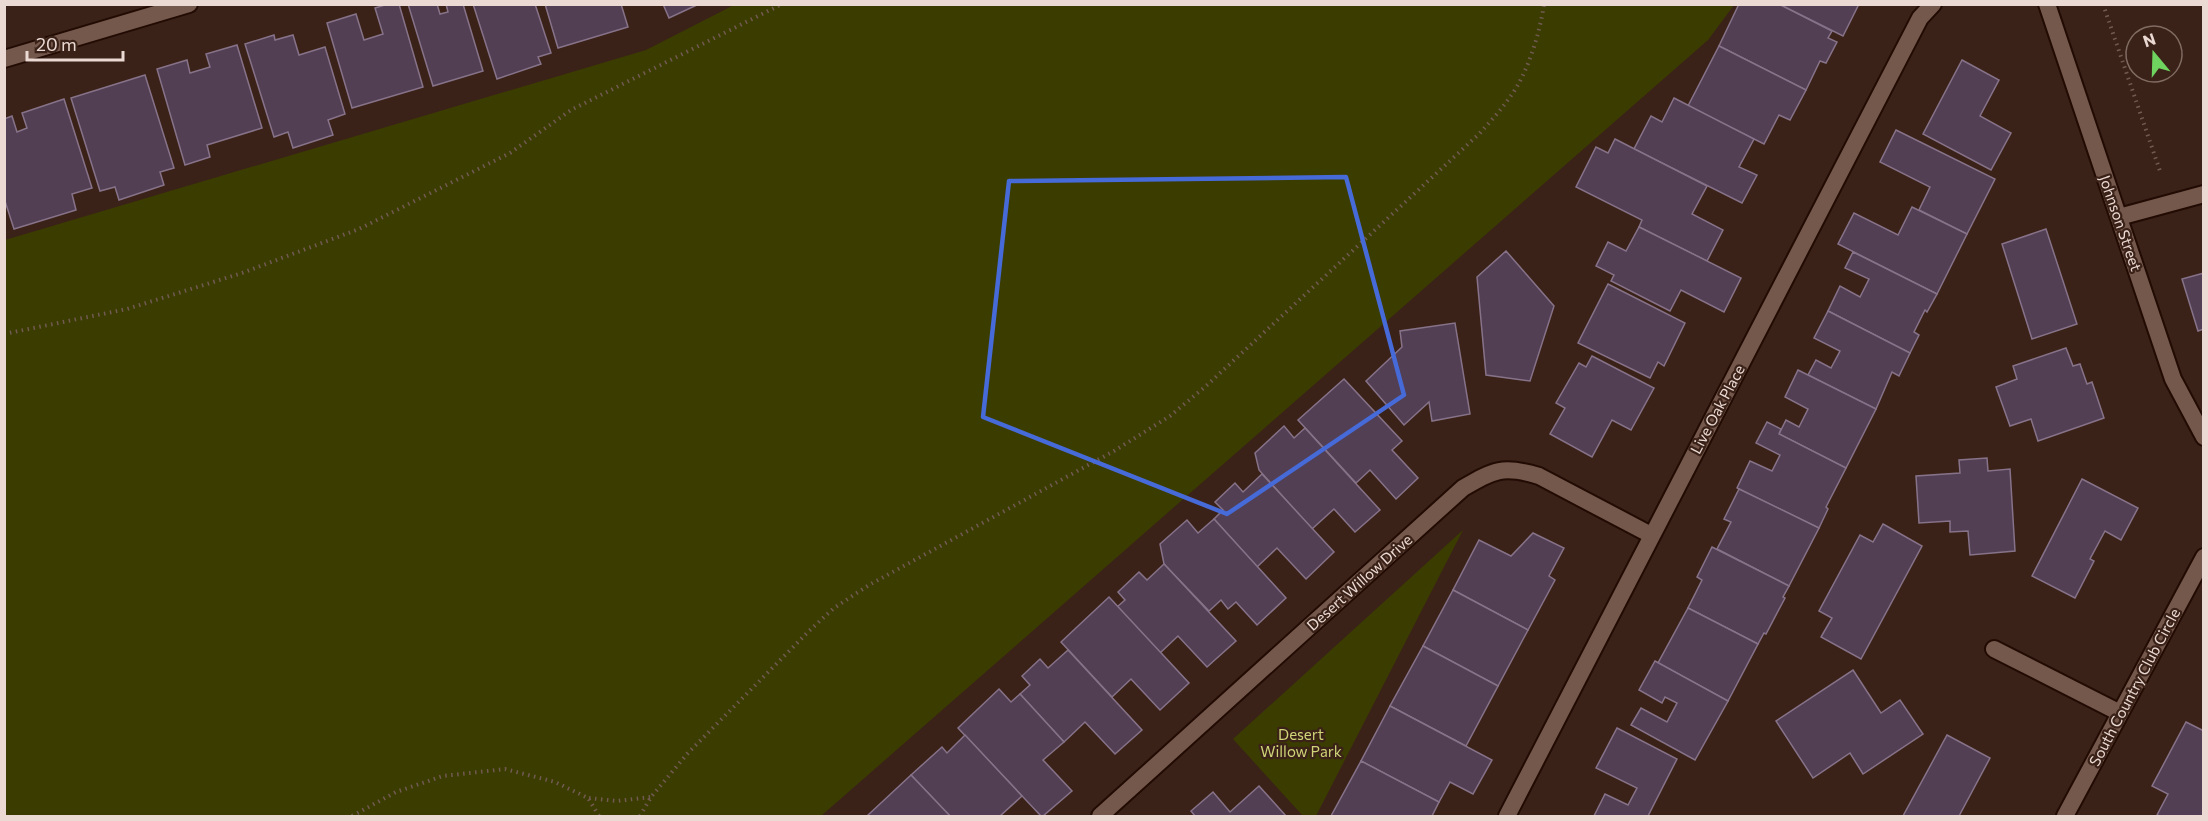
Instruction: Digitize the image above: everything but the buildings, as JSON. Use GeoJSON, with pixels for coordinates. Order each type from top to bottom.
{"type":"FeatureCollection","features":[{"type":"Feature","properties":{"kind":"street"},"geometry":{"type":"LineString","coordinates":[[4,59],[189,4]]}},
{"type":"Feature","properties":{"kind":"street","name":"Live Oak Place"},"geometry":{"type":"LineString","coordinates":[[1507,816],[1920,18],[1933,4]]}},
{"type":"Feature","properties":{"kind":"street","name":"Johnson Street"},"geometry":{"type":"LineString","coordinates":[[2047,4],[2173,379],[2204,437]]}},
{"type":"Feature","properties":{"kind":"street"},"geometry":{"type":"LineString","coordinates":[[2119,217],[2204,194]]}},
{"type":"Feature","properties":{"kind":"street","name":"Desert Willow Drive"},"geometry":{"type":"LineString","coordinates":[[1100,816],[1463,488],[1488,474],[1499,470],[1521,470],[1539,476],[1651,535]]}},
{"type":"Feature","properties":{"kind":"street","name":"South Country Club Circle"},"geometry":{"type":"LineString","coordinates":[[2065,816],[2204,557]]}},
{"type":"Feature","properties":{"kind":"street"},"geometry":{"type":"LineString","coordinates":[[1994,648],[2120,713]]}},
{"type":"Feature","properties":{"kind":"path"},"geometry":{"type":"LineString","coordinates":[[4,334],[127,309],[242,273],[359,229],[510,153],[572,110],[782,4]]}},
{"type":"Feature","properties":{"kind":"path"},"geometry":{"type":"LineString","coordinates":[[640,816],[651,797],[688,753],[834,608],[869,585],[1114,451],[1170,416],[1206,386],[1479,134],[1512,96],[1529,60],[1541,25],[1544,4]]}},
{"type":"Feature","properties":{"kind":"path"},"geometry":{"type":"LineString","coordinates":[[2103,4],[2161,174]]}},
{"type":"Feature","properties":{"kind":"path"},"geometry":{"type":"LineString","coordinates":[[352,816],[396,792],[443,776],[505,769],[555,782],[588,798],[616,801],[651,797]]}},
{"type":"Feature","properties":{"kind":"path"},"geometry":{"type":"LineString","coordinates":[[588,798],[599,816]]}},
{"type":"Feature","properties":{"kind":"highlighted area"},"geometry":{"type":"Polygon","coordinates":[[[1346,177],[1404,395],[1227,514],[983,417],[1009,181],[1346,177]]]}},
{"type":"Feature","properties":{"kind":"green space"},"geometry":{"type":"Polygon","coordinates":[[[734,5],[1734,5],[1708,40],[821,816],[5,816],[5,240],[646,50],[734,5]]]}},
{"type":"Feature","properties":{"kind":"green space","name":"Desert Willow Park"},"geometry":{"type":"Polygon","coordinates":[[[1463,530],[1316,816],[1303,816],[1233,739],[1463,530]]]}}]}
